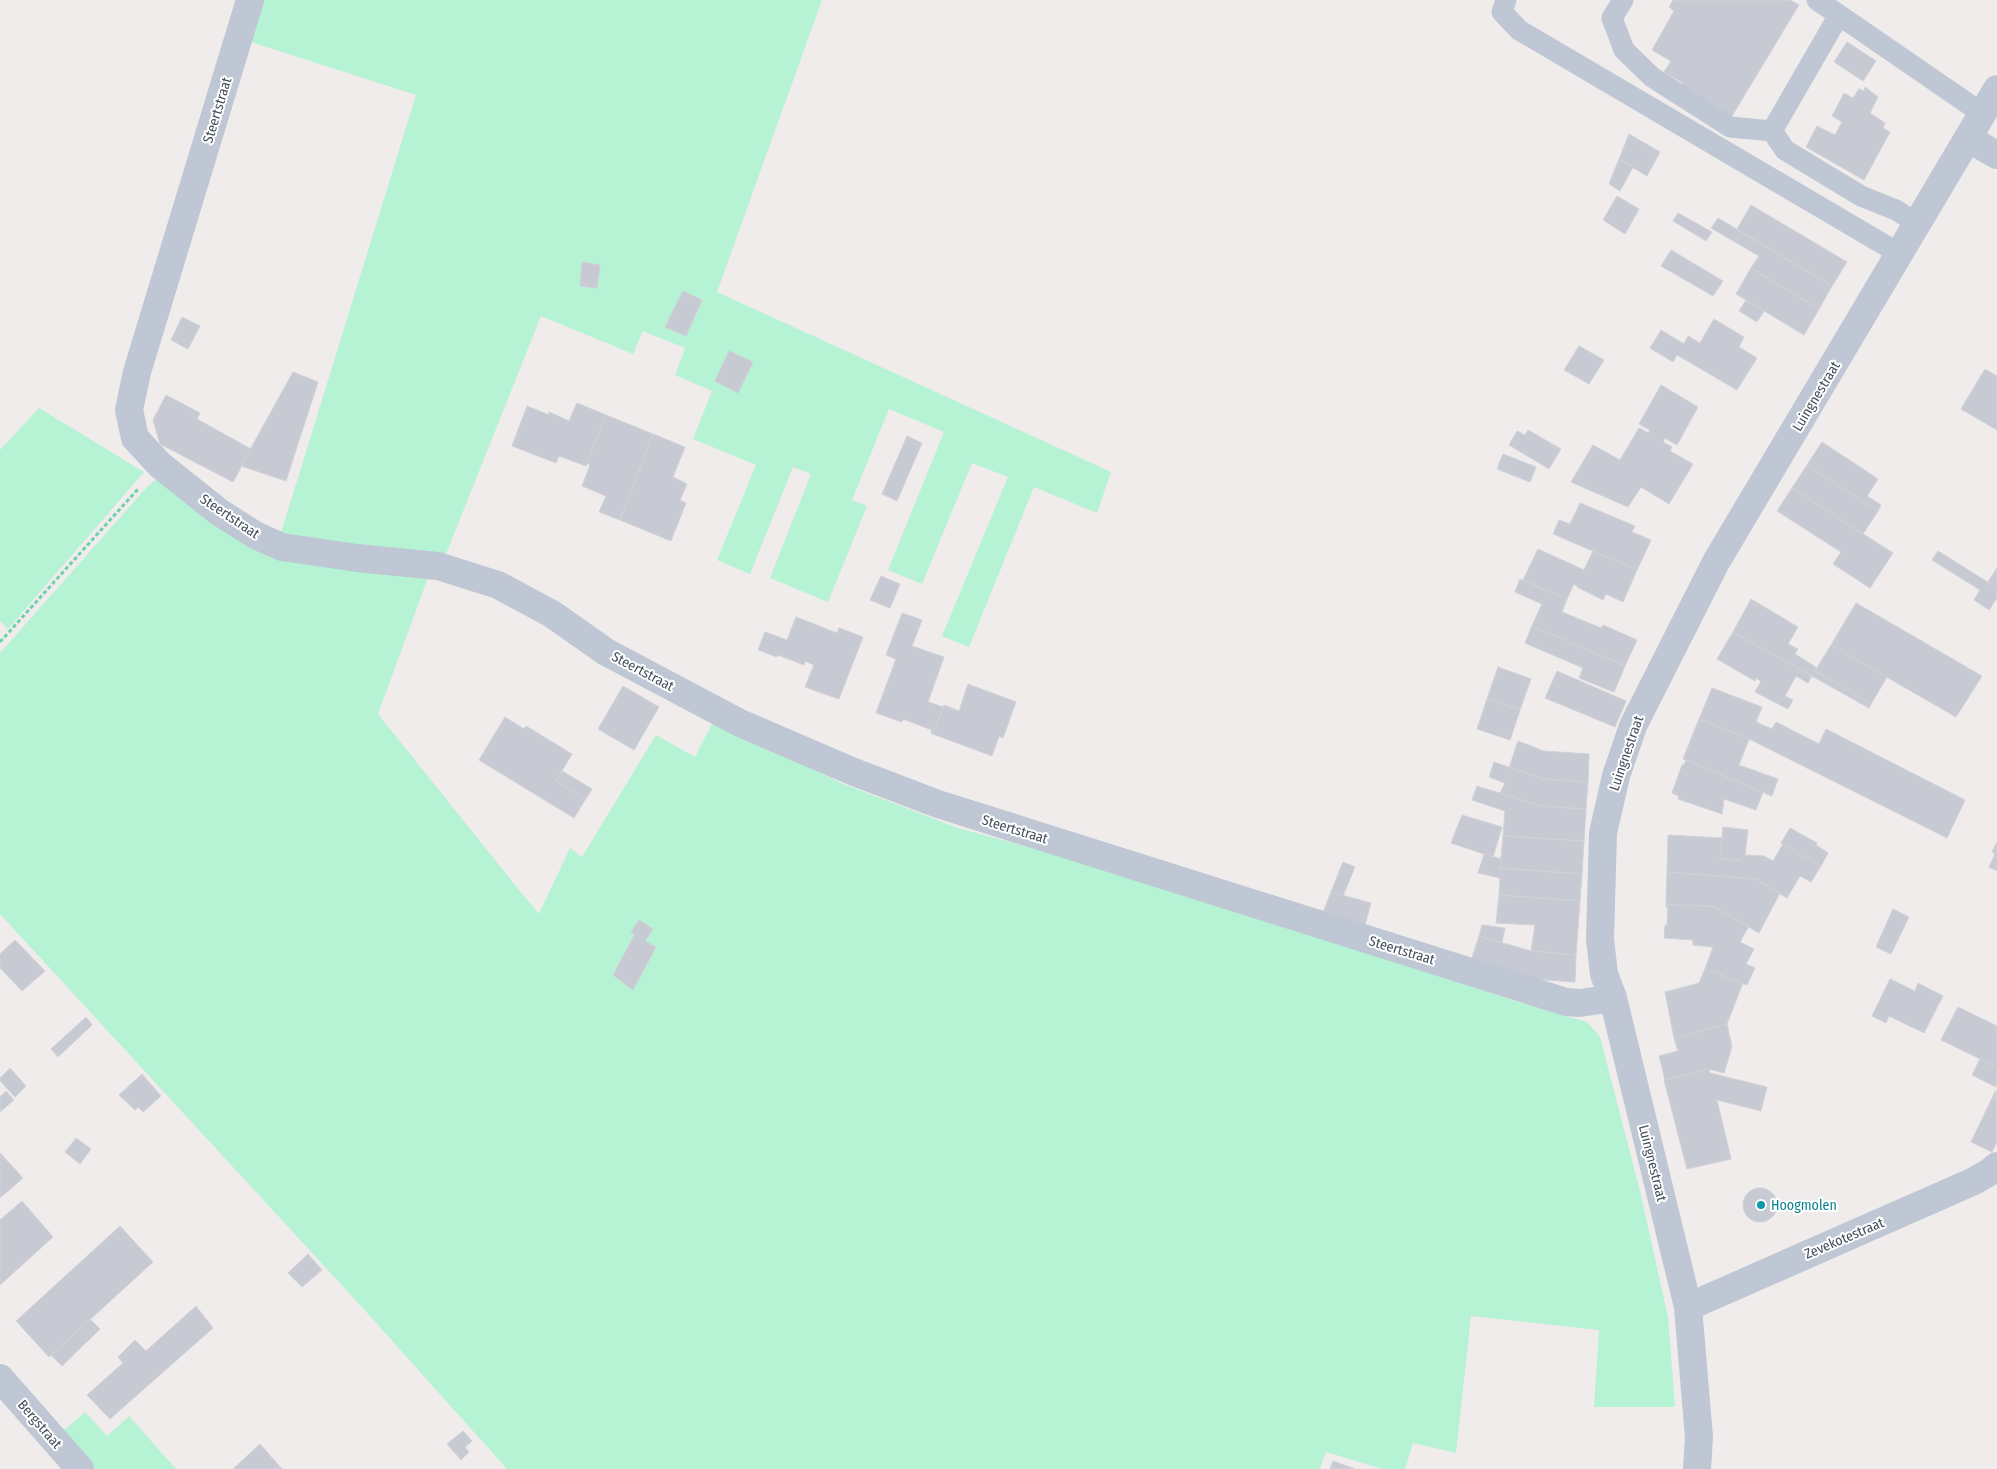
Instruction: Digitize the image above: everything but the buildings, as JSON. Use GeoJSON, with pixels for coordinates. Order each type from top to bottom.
{"type":"FeatureCollection","features":[{"type":"Feature","properties":{"kind":"street","name":"Steertstraat"},"geometry":{"type":"LineString","coordinates":[[250,0],[137,372],[129,410],[136,438],[160,465],[219,512],[255,535],[282,546],[357,558],[438,566],[498,585],[552,614],[606,652],[740,723],[854,772],[938,804],[1566,1002],[1580,1003],[1613,998]]}},
{"type":"Feature","properties":{"kind":"street","name":"Luingnestraat"},"geometry":{"type":"LineString","coordinates":[[1698,1469],[1699,1438],[1688,1307],[1613,998],[1604,974],[1600,939],[1603,833],[1616,776],[1633,726],[1716,562],[1997,89]]}},
{"type":"Feature","properties":{"kind":"street"},"geometry":{"type":"LineString","coordinates":[[1969,138],[1997,155]]}},
{"type":"Feature","properties":{"kind":"street","name":"Zevekotestraat"},"geometry":{"type":"LineString","coordinates":[[1688,1307],[1972,1182],[1997,1166]]}},
{"type":"Feature","properties":{"kind":"street","name":"Bergstraat"},"geometry":{"type":"LineString","coordinates":[[0,1378],[80,1469]]}},
{"type":"Feature","properties":{"kind":"lane"},"geometry":{"type":"LineString","coordinates":[[1506,0],[1502,12],[1519,30],[1900,254]]}},
{"type":"Feature","properties":{"kind":"lane"},"geometry":{"type":"LineString","coordinates":[[1623,0],[1612,18],[1624,50],[1652,77],[1730,127],[1772,130]]}},
{"type":"Feature","properties":{"kind":"lane"},"geometry":{"type":"LineString","coordinates":[[1817,0],[1983,114]]}},
{"type":"Feature","properties":{"kind":"lane"},"geometry":{"type":"LineString","coordinates":[[1772,130],[1839,15]]}},
{"type":"Feature","properties":{"kind":"lane"},"geometry":{"type":"LineString","coordinates":[[1772,130],[1786,150],[1861,196],[1896,210],[1918,224]]}},
{"type":"Feature","properties":{"kind":"path"},"geometry":{"type":"LineString","coordinates":[[0,642],[160,465]]}},
{"type":"Feature","properties":{"kind":"green space"},"geometry":{"type":"Polygon","coordinates":[[[261,0],[822,0],[717,292],[1111,472],[1097,513],[1034,487],[969,647],[942,636],[1008,477],[972,463],[922,584],[888,570],[944,432],[889,409],[852,500],[867,506],[828,602],[770,578],[811,474],[793,467],[750,574],[717,560],[756,465],[693,439],[712,391],[675,375],[685,348],[643,331],[633,354],[541,316],[444,559],[280,536],[416,95],[248,41],[261,0]]]}},
{"type":"Feature","properties":{"kind":"green space"},"geometry":{"type":"Polygon","coordinates":[[[39,408],[144,472],[8,629],[0,621],[0,450],[39,408]]]}},
{"type":"Feature","properties":{"kind":"green space"},"geometry":{"type":"Polygon","coordinates":[[[155,480],[165,483],[219,523],[429,575],[378,714],[539,914],[570,848],[582,857],[656,735],[695,757],[714,720],[841,783],[958,828],[1125,873],[1518,1002],[1587,1022],[1600,1037],[1640,1191],[1668,1317],[1675,1407],[1594,1407],[1599,1330],[1471,1316],[1456,1453],[1413,1443],[1405,1469],[1383,1469],[1326,1452],[1320,1469],[507,1469],[361,1306],[0,914],[0,653],[155,480]]]}},
{"type":"Feature","properties":{"kind":"green space"},"geometry":{"type":"Polygon","coordinates":[[[85,1412],[107,1436],[129,1416],[176,1469],[91,1469],[60,1434],[85,1412]]]}},
{"type":"Feature","properties":{"kind":"place","name":"Hoogmolen"},"geometry":{"type":"Point","coordinates":[1761,1205]}}]}
